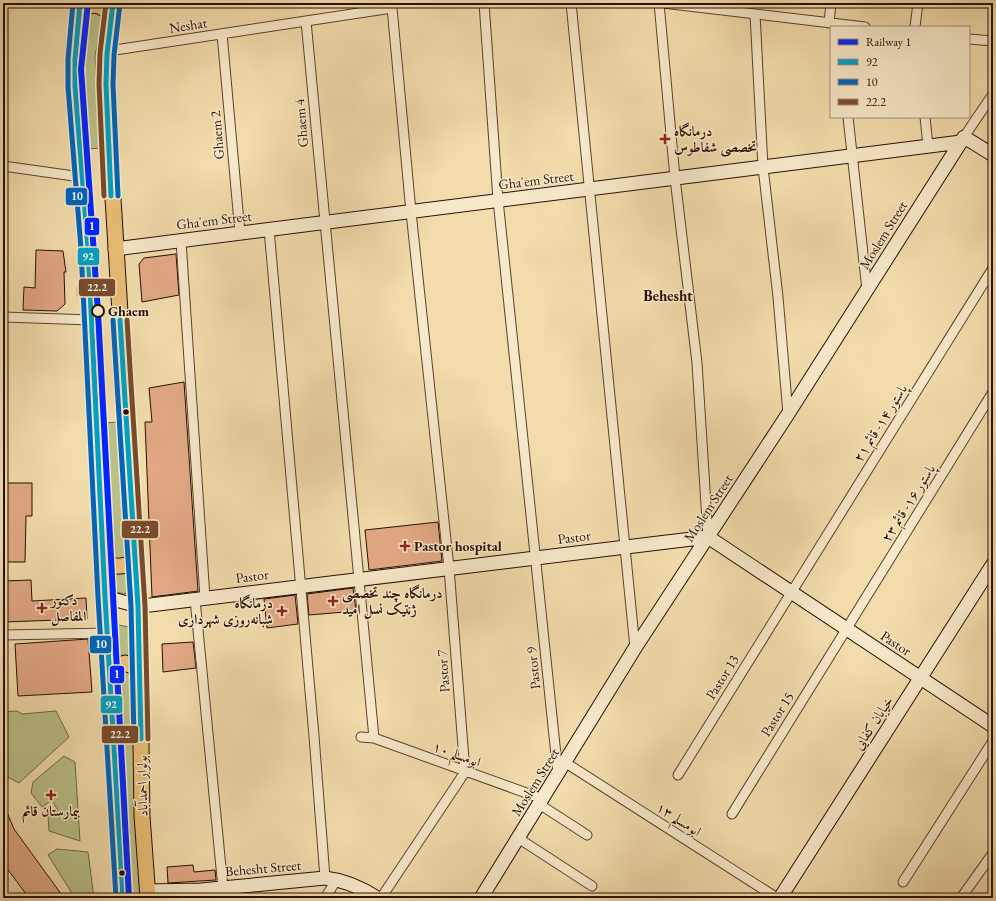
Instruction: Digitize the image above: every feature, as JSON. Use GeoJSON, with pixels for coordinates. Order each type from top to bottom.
{"type":"FeatureCollection","features":[{"type":"Feature","properties":{"kind":"main road"},"geometry":{"type":"LineString","coordinates":[[79,7],[90,4],[113,8]]}},
{"type":"Feature","properties":{"kind":"main road","name":"بولوار احمدآباد"},"geometry":{"type":"LineString","coordinates":[[79,7],[75,86],[92,320],[105,597],[123,898]]}},
{"type":"Feature","properties":{"kind":"main road","name":"بولوار احمدآباد"},"geometry":{"type":"LineString","coordinates":[[113,8],[107,54],[106,84],[138,606],[142,816],[148,895]]}},
{"type":"Feature","properties":{"kind":"main road"},"geometry":{"type":"LineString","coordinates":[[104,559],[107,563],[116,566],[124,566],[135,562]]}},
{"type":"Feature","properties":{"kind":"main road"},"geometry":{"type":"LineString","coordinates":[[110,668],[125,663],[140,668]]}},
{"type":"Feature","properties":{"kind":"street","name":"Pastor 9"},"geometry":{"type":"LineString","coordinates":[[484,3],[498,200],[558,775]]}},
{"type":"Feature","properties":{"kind":"street"},"geometry":{"type":"LineString","coordinates":[[571,3],[635,648]]}},
{"type":"Feature","properties":{"kind":"street"},"geometry":{"type":"LineString","coordinates":[[659,3],[675,178],[696,363],[708,537]]}},
{"type":"Feature","properties":{"kind":"street"},"geometry":{"type":"LineString","coordinates":[[663,3],[741,8],[755,14],[852,26]]}},
{"type":"Feature","properties":{"kind":"street"},"geometry":{"type":"LineString","coordinates":[[829,23],[831,3]]}},
{"type":"Feature","properties":{"kind":"street"},"geometry":{"type":"LineString","coordinates":[[915,26],[918,3]]}},
{"type":"Feature","properties":{"kind":"street","name":"Neshat"},"geometry":{"type":"LineString","coordinates":[[107,54],[115,50],[392,8]]}},
{"type":"Feature","properties":{"kind":"street","name":"Pastor 7"},"geometry":{"type":"LineString","coordinates":[[392,8],[411,212],[449,568],[465,772]]}},
{"type":"Feature","properties":{"kind":"street"},"geometry":{"type":"LineString","coordinates":[[755,14],[763,167],[778,297],[788,414]]}},
{"type":"Feature","properties":{"kind":"street","name":"Ghaem 4"},"geometry":{"type":"LineString","coordinates":[[306,21],[374,738]]}},
{"type":"Feature","properties":{"kind":"street","name":"Ghaem 2"},"geometry":{"type":"LineString","coordinates":[[222,34],[240,233]]}},
{"type":"Feature","properties":{"kind":"street"},"geometry":{"type":"LineString","coordinates":[[970,39],[993,41]]}},
{"type":"Feature","properties":{"kind":"street"},"geometry":{"type":"LineString","coordinates":[[993,94],[962,140],[993,155]]}},
{"type":"Feature","properties":{"kind":"street"},"geometry":{"type":"LineString","coordinates":[[848,118],[851,156],[867,290]]}},
{"type":"Feature","properties":{"kind":"street"},"geometry":{"type":"LineString","coordinates":[[925,118],[928,146]]}},
{"type":"Feature","properties":{"kind":"street","name":"Gha'em Street"},"geometry":{"type":"LineString","coordinates":[[115,249],[851,156],[962,140]]}},
{"type":"Feature","properties":{"kind":"street","name":"Moslem Street"},"geometry":{"type":"LineString","coordinates":[[480,898],[566,763],[635,648],[788,414],[962,140]]}},
{"type":"Feature","properties":{"kind":"street"},"geometry":{"type":"LineString","coordinates":[[3,166],[81,177]]}},
{"type":"Feature","properties":{"kind":"street"},"geometry":{"type":"LineString","coordinates":[[269,229],[314,736],[331,879],[326,898]]}},
{"type":"Feature","properties":{"kind":"street"},"geometry":{"type":"LineString","coordinates":[[181,240],[194,424],[200,598],[210,747],[223,888]]}},
{"type":"Feature","properties":{"kind":"street","name":"پاستور ۱۴- قائم ۲۱"},"geometry":{"type":"LineString","coordinates":[[790,593],[993,268]]}},
{"type":"Feature","properties":{"kind":"street"},"geometry":{"type":"LineString","coordinates":[[3,318],[92,320]]}},
{"type":"Feature","properties":{"kind":"street","name":"پاستور ۱۶- قائم ۲۳"},"geometry":{"type":"LineString","coordinates":[[846,630],[993,392]]}},
{"type":"Feature","properties":{"kind":"street","name":"Pastor"},"geometry":{"type":"LineString","coordinates":[[105,597],[138,606],[708,537],[790,593],[993,726]]}},
{"type":"Feature","properties":{"kind":"street","name":"خیابان کفایی"},"geometry":{"type":"LineString","coordinates":[[778,898],[993,564]]}},
{"type":"Feature","properties":{"kind":"street","name":"Pastor 13"},"geometry":{"type":"LineString","coordinates":[[678,775],[790,593]]}},
{"type":"Feature","properties":{"kind":"street","name":"Pastor 15"},"geometry":{"type":"LineString","coordinates":[[732,814],[846,630]]}},
{"type":"Feature","properties":{"kind":"street"},"geometry":{"type":"LineString","coordinates":[[3,635],[108,633]]}},
{"type":"Feature","properties":{"kind":"street","name":"ابومسلم ۱۰"},"geometry":{"type":"LineString","coordinates":[[361,737],[374,738],[541,802],[587,835]]}},
{"type":"Feature","properties":{"kind":"street"},"geometry":{"type":"LineString","coordinates":[[903,882],[993,741]]}},
{"type":"Feature","properties":{"kind":"street","name":"ابومسلم ۱۳"},"geometry":{"type":"LineString","coordinates":[[566,763],[778,898]]}},
{"type":"Feature","properties":{"kind":"street"},"geometry":{"type":"LineString","coordinates":[[381,898],[465,772]]}},
{"type":"Feature","properties":{"kind":"street"},"geometry":{"type":"LineString","coordinates":[[518,838],[592,886]]}},
{"type":"Feature","properties":{"kind":"street"},"geometry":{"type":"LineString","coordinates":[[961,898],[993,853]]}},
{"type":"Feature","properties":{"kind":"street","name":"Behesht Street"},"geometry":{"type":"LineString","coordinates":[[148,895],[201,894],[223,888],[331,879],[368,892],[377,898]]}},
{"type":"Feature","properties":{"kind":"green space"},"geometry":{"type":"Polygon","coordinates":[[[92,10],[103,15],[95,56],[101,148],[88,149],[83,71],[89,13],[92,10]]]}},
{"type":"Feature","properties":{"kind":"green space"},"geometry":{"type":"Polygon","coordinates":[[[117,422],[127,553],[126,561],[115,560],[111,543],[105,423],[117,422]]]}},
{"type":"Feature","properties":{"kind":"green space"},"geometry":{"type":"Polygon","coordinates":[[[113,571],[120,574],[128,572],[129,588],[125,594],[117,592],[113,586],[113,571]]]}},
{"type":"Feature","properties":{"kind":"green space"},"geometry":{"type":"Polygon","coordinates":[[[118,625],[129,627],[130,661],[120,661],[118,625]]]}},
{"type":"Feature","properties":{"kind":"green space"},"geometry":{"type":"Polygon","coordinates":[[[120,668],[130,668],[140,898],[133,898],[120,668]]]}},
{"type":"Feature","properties":{"kind":"green space"},"geometry":{"type":"Polygon","coordinates":[[[17,711],[22,714],[56,711],[69,737],[19,783],[6,776],[3,767],[3,712],[17,711]]]}},
{"type":"Feature","properties":{"kind":"green space"},"geometry":{"type":"Polygon","coordinates":[[[64,756],[75,762],[80,841],[49,831],[48,816],[58,811],[52,800],[42,807],[31,793],[33,782],[64,756]]]}},
{"type":"Feature","properties":{"kind":"green space"},"geometry":{"type":"Polygon","coordinates":[[[57,849],[88,852],[94,898],[75,898],[48,855],[57,849]]]}},
{"type":"Feature","properties":{"kind":"building"},"geometry":{"type":"Polygon","coordinates":[[[36,250],[63,251],[66,272],[64,272],[65,304],[57,311],[23,310],[24,287],[35,288],[36,250]]]}},
{"type":"Feature","properties":{"kind":"building"},"geometry":{"type":"Polygon","coordinates":[[[176,254],[179,295],[142,302],[139,264],[144,258],[176,254]]]}},
{"type":"Feature","properties":{"kind":"building"},"geometry":{"type":"Polygon","coordinates":[[[184,382],[198,591],[152,597],[145,422],[152,422],[149,388],[184,382]]]}},
{"type":"Feature","properties":{"kind":"building"},"geometry":{"type":"Polygon","coordinates":[[[3,483],[32,483],[32,516],[26,516],[25,562],[7,562],[6,539],[3,539],[3,483]]]}},
{"type":"Feature","properties":{"kind":"building","name":"Pastor hospital"},"geometry":{"type":"Polygon","coordinates":[[[438,522],[442,561],[369,570],[365,530],[438,522]]]}},
{"type":"Feature","properties":{"kind":"building"},"geometry":{"type":"Polygon","coordinates":[[[31,580],[32,601],[86,598],[87,619],[3,622],[3,602],[5,602],[4,581],[31,580]]]}},
{"type":"Feature","properties":{"kind":"building","name":"درمانگاه چند تخصصی ژنتیک نسل امید"},"geometry":{"type":"Polygon","coordinates":[[[353,588],[356,611],[309,615],[307,594],[353,588]]]}},
{"type":"Feature","properties":{"kind":"building","name":"درمانگاه شبانه‌روزی شهرداری"},"geometry":{"type":"Polygon","coordinates":[[[295,595],[298,624],[267,628],[264,599],[295,595]]]}},
{"type":"Feature","properties":{"kind":"building"},"geometry":{"type":"Polygon","coordinates":[[[88,639],[92,692],[18,696],[15,644],[88,639]]]}},
{"type":"Feature","properties":{"kind":"building"},"geometry":{"type":"Polygon","coordinates":[[[193,642],[196,668],[163,672],[162,644],[193,642]]]}},
{"type":"Feature","properties":{"kind":"building"},"geometry":{"type":"Polygon","coordinates":[[[3,803],[14,829],[64,898],[29,898],[3,863],[3,803]]]}},
{"type":"Feature","properties":{"kind":"building"},"geometry":{"type":"Polygon","coordinates":[[[193,865],[194,872],[215,870],[216,880],[168,883],[167,867],[193,865]]]}},
{"type":"Feature","properties":{"kind":"tunnel"},"geometry":{"type":"LineString","coordinates":[[76,292],[129,291]]}},
{"type":"Feature","properties":{"kind":"rail line","name":"1"},"geometry":{"type":"LineString","coordinates":[[88,3],[81,69],[98,312],[129,898]]}},
{"type":"Feature","properties":{"kind":"transit line","name":"10"},"geometry":{"type":"LineString","coordinates":[[73,3],[68,59],[68,87],[81,249],[98,597],[116,898]]}},
{"type":"Feature","properties":{"kind":"transit line","name":"92"},"geometry":{"type":"LineString","coordinates":[[80,3],[75,60],[75,86],[88,249],[105,597],[123,898]]}},
{"type":"Feature","properties":{"kind":"transit line","name":"22.2"},"geometry":{"type":"LineString","coordinates":[[104,196],[99,84],[100,53],[106,3]]}},
{"type":"Feature","properties":{"kind":"transit line","name":"92"},"geometry":{"type":"LineString","coordinates":[[111,196],[106,84],[107,54],[113,3]]}},
{"type":"Feature","properties":{"kind":"transit line","name":"22.2"},"geometry":{"type":"LineString","coordinates":[[87,4],[82,60],[82,86],[95,249],[112,597],[130,898]]}},
{"type":"Feature","properties":{"kind":"transit line","name":"10"},"geometry":{"type":"LineString","coordinates":[[118,196],[113,84],[114,55],[120,4]]}},
{"type":"Feature","properties":{"kind":"transit line","name":"10"},"geometry":{"type":"LineString","coordinates":[[113,320],[131,606],[134,739]]}},
{"type":"Feature","properties":{"kind":"transit line","name":"92"},"geometry":{"type":"LineString","coordinates":[[120,320],[138,606],[141,739]]}},
{"type":"Feature","properties":{"kind":"transit line","name":"22.2"},"geometry":{"type":"LineString","coordinates":[[127,320],[145,606],[148,739]]}},
{"type":"Feature","properties":{"kind":"place","name":"درمانگاه تخصصی شفاطوس"},"geometry":{"type":"Point","coordinates":[665,139]}},
{"type":"Feature","properties":{"kind":"place","name":"Ghaem"},"geometry":{"type":"Point","coordinates":[98,311]}},
{"type":"Feature","properties":{"kind":"place","name":"Pastor hospital"},"geometry":{"type":"Point","coordinates":[405,546]}},
{"type":"Feature","properties":{"kind":"place","name":"درمانگاه چند تخصصی ژنتیک نسل امید"},"geometry":{"type":"Point","coordinates":[333,601]}},
{"type":"Feature","properties":{"kind":"place","name":"دكتور المفاصل"},"geometry":{"type":"Point","coordinates":[42,608]}},
{"type":"Feature","properties":{"kind":"place","name":"درمانگاه شبانه‌روزی شهرداری"},"geometry":{"type":"Point","coordinates":[282,611]}},
{"type":"Feature","properties":{"kind":"place","name":"بیمارستان قائم"},"geometry":{"type":"Point","coordinates":[51,795]}},
{"type":"Feature","properties":{"kind":"district","name":"Behesht"},"geometry":{"type":"Point","coordinates":[668,296]}}]}
